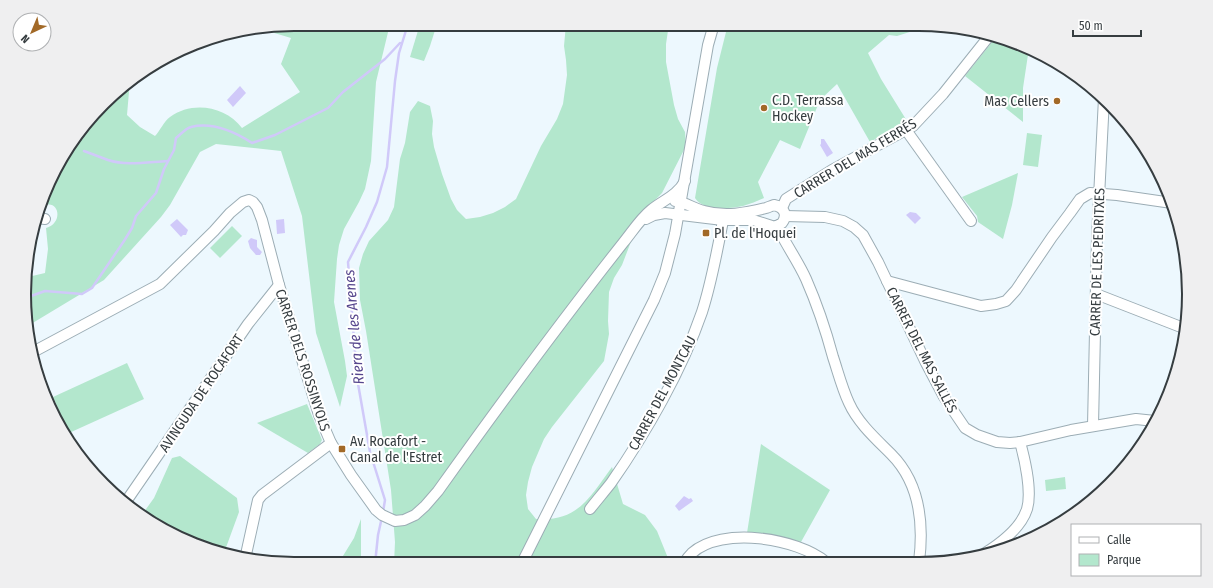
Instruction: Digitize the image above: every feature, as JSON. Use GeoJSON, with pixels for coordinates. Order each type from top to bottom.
{"type":"FeatureCollection","features":[{"type":"Feature","properties":{"kind":"street"},"geometry":{"type":"LineString","coordinates":[[525,557],[654,300],[665,273],[679,215],[708,45],[712,31]]}},
{"type":"Feature","properties":{"kind":"street","name":"CARRER DEL MAS FERRÉS"},"geometry":{"type":"LineString","coordinates":[[784,212],[786,199],[832,170],[906,130],[918,121],[943,94],[986,40]]}},
{"type":"Feature","properties":{"kind":"street","name":"CARRER DE LES PEDRITXES"},"geometry":{"type":"LineString","coordinates":[[1093,426],[1096,294],[1104,107]]}},
{"type":"Feature","properties":{"kind":"street"},"geometry":{"type":"LineString","coordinates":[[906,130],[971,221]]}},
{"type":"Feature","properties":{"kind":"street","name":"CARRER DELS ROSSINYOLS"},"geometry":{"type":"LineString","coordinates":[[37,350],[160,284],[239,204],[249,200],[254,202],[262,220],[279,285],[319,415],[331,443],[366,497],[382,515],[395,521],[404,520],[415,515],[438,491],[579,298],[641,222],[651,210],[660,209],[678,191],[685,181]]}},
{"type":"Feature","properties":{"kind":"street"},"geometry":{"type":"LineString","coordinates":[[886,281],[981,306],[996,304],[1006,300],[1016,290],[1080,199],[1090,193],[1100,193],[1165,202]]}},
{"type":"Feature","properties":{"kind":"street"},"geometry":{"type":"LineString","coordinates":[[660,209],[665,213],[679,215],[723,217],[772,225],[782,224],[784,212],[774,205],[768,208],[723,217],[681,202],[670,200],[660,209]]}},
{"type":"Feature","properties":{"kind":"street"},"geometry":{"type":"LineString","coordinates":[[768,208],[764,215],[764,219],[772,225],[783,239],[806,279],[848,402],[860,421],[900,465],[914,491],[920,516],[919,557]]}},
{"type":"Feature","properties":{"kind":"street"},"geometry":{"type":"LineString","coordinates":[[660,209],[668,219],[675,234]]}},
{"type":"Feature","properties":{"kind":"street","name":"CARRER DEL MAS SALLÉS"},"geometry":{"type":"LineString","coordinates":[[784,212],[825,217],[843,221],[854,227],[863,235],[926,363],[944,397],[965,428],[986,439],[1010,443],[1071,430],[1136,419],[1150,420]]}},
{"type":"Feature","properties":{"kind":"street","name":"CARRER DEL MONTCAU"},"geometry":{"type":"LineString","coordinates":[[590,509],[610,484],[631,453],[686,353],[702,311],[709,286],[723,217]]}},
{"type":"Feature","properties":{"kind":"street","name":"AVINGUDA DE ROCAFORT"},"geometry":{"type":"LineString","coordinates":[[128,498],[248,324],[279,285]]}},
{"type":"Feature","properties":{"kind":"street"},"geometry":{"type":"LineString","coordinates":[[1096,294],[1180,327]]}},
{"type":"Feature","properties":{"kind":"street"},"geometry":{"type":"LineString","coordinates":[[996,545],[1020,523],[1027,510],[1028,485],[1025,460],[1020,442]]}},
{"type":"Feature","properties":{"kind":"street"},"geometry":{"type":"LineString","coordinates":[[246,553],[258,500],[262,495],[331,443]]}},
{"type":"Feature","properties":{"kind":"street"},"geometry":{"type":"LineString","coordinates":[[688,557],[692,552],[714,542],[751,538],[778,541],[796,546],[810,551],[819,557]]}},
{"type":"Feature","properties":{"kind":"green space"},"geometry":{"type":"Polygon","coordinates":[[[388,31],[376,82],[371,161],[365,189],[344,229],[339,245],[337,259],[334,302],[347,376],[340,407],[316,333],[302,216],[281,151],[216,144],[200,152],[170,205],[161,217],[104,280],[33,323],[31,294],[32,276],[45,273],[48,249],[46,228],[52,225],[57,217],[56,208],[53,205],[47,205],[66,162],[85,134],[96,121],[129,89],[127,115],[140,127],[155,136],[170,117],[188,109],[198,108],[208,108],[227,115],[242,128],[300,92],[281,64],[291,38],[272,32],[388,31]]]}},
{"type":"Feature","properties":{"kind":"green space"},"geometry":{"type":"Polygon","coordinates":[[[418,31],[435,31],[424,61],[410,57],[418,31]]]}},
{"type":"Feature","properties":{"kind":"green space"},"geometry":{"type":"Polygon","coordinates":[[[565,31],[668,31],[666,62],[674,105],[678,119],[685,132],[686,146],[662,193],[652,203],[632,239],[622,265],[614,278],[609,292],[609,334],[604,361],[544,439],[532,467],[528,482],[526,495],[528,509],[536,519],[550,519],[573,512],[582,505],[597,488],[612,467],[623,504],[645,515],[657,531],[668,557],[394,557],[395,542],[391,490],[360,300],[359,268],[369,241],[388,220],[394,207],[400,159],[405,143],[410,112],[418,101],[430,106],[433,121],[432,134],[434,147],[451,199],[457,210],[466,219],[493,213],[516,199],[541,146],[557,119],[563,104],[567,75],[564,46],[565,31]]]}},
{"type":"Feature","properties":{"kind":"green space","name":"C.D. Terrassa Hockey"},"geometry":{"type":"Polygon","coordinates":[[[726,31],[913,31],[897,36],[889,35],[868,53],[881,79],[907,121],[870,142],[837,84],[820,100],[800,149],[780,140],[758,182],[764,198],[743,206],[731,208],[710,207],[699,202],[695,198],[717,68],[726,31]]]}},
{"type":"Feature","properties":{"kind":"green space"},"geometry":{"type":"Polygon","coordinates":[[[992,42],[1028,55],[1023,88],[1023,122],[965,76],[992,42]]]}},
{"type":"Feature","properties":{"kind":"green space"},"geometry":{"type":"Polygon","coordinates":[[[1027,133],[1042,135],[1038,167],[1023,165],[1027,133]]]}},
{"type":"Feature","properties":{"kind":"green space"},"geometry":{"type":"Polygon","coordinates":[[[1018,173],[1012,205],[1003,239],[978,222],[977,216],[962,197],[1018,173]]]}},
{"type":"Feature","properties":{"kind":"green space"},"geometry":{"type":"Polygon","coordinates":[[[232,226],[242,236],[220,258],[210,248],[232,226]]]}},
{"type":"Feature","properties":{"kind":"green space"},"geometry":{"type":"Polygon","coordinates":[[[127,363],[144,399],[70,432],[53,397],[127,363]]]}},
{"type":"Feature","properties":{"kind":"green space"},"geometry":{"type":"Polygon","coordinates":[[[307,404],[322,440],[320,444],[308,453],[257,423],[307,404]]]}},
{"type":"Feature","properties":{"kind":"green space"},"geometry":{"type":"Polygon","coordinates":[[[761,444],[830,490],[801,542],[768,534],[747,533],[761,444]]]}},
{"type":"Feature","properties":{"kind":"green space"},"geometry":{"type":"Polygon","coordinates":[[[180,456],[237,498],[239,512],[226,548],[193,537],[162,522],[145,511],[154,498],[172,458],[180,456]]]}},
{"type":"Feature","properties":{"kind":"green space"},"geometry":{"type":"Polygon","coordinates":[[[1065,477],[1066,489],[1046,491],[1045,480],[1065,477]]]}},
{"type":"Feature","properties":{"kind":"green space"},"geometry":{"type":"Polygon","coordinates":[[[361,519],[361,557],[342,557],[354,538],[361,519]]]}},
{"type":"Feature","properties":{"kind":"shaded area"},"geometry":{"type":"Polygon","coordinates":[[[240,86],[246,93],[233,107],[227,100],[240,86]]]}},
{"type":"Feature","properties":{"kind":"shaded area"},"geometry":{"type":"Polygon","coordinates":[[[821,139],[824,139],[833,153],[827,157],[820,145],[821,139]]]}},
{"type":"Feature","properties":{"kind":"shaded area"},"geometry":{"type":"Polygon","coordinates":[[[910,212],[916,213],[921,218],[915,224],[906,215],[910,212]]]}},
{"type":"Feature","properties":{"kind":"shaded area"},"geometry":{"type":"Polygon","coordinates":[[[177,219],[188,230],[186,235],[181,237],[170,225],[177,219]]]}},
{"type":"Feature","properties":{"kind":"shaded area"},"geometry":{"type":"Polygon","coordinates":[[[284,219],[285,233],[277,234],[276,220],[284,219]]]}},
{"type":"Feature","properties":{"kind":"shaded area"},"geometry":{"type":"Polygon","coordinates":[[[251,238],[257,240],[257,247],[262,252],[260,255],[256,255],[250,248],[248,241],[251,238]]]}},
{"type":"Feature","properties":{"kind":"shaded area"},"geometry":{"type":"Polygon","coordinates":[[[684,496],[689,499],[691,498],[693,501],[679,511],[675,506],[684,496]]]}},
{"type":"Feature","properties":{"kind":"waterway","name":"Riera de les Arenes"},"geometry":{"type":"LineString","coordinates":[[383,512],[385,500],[370,452],[357,378],[348,262],[377,202],[387,167],[395,81],[399,53],[406,31]]}},
{"type":"Feature","properties":{"kind":"waterway"},"geometry":{"type":"LineString","coordinates":[[31,296],[45,291],[82,294],[92,288],[132,228],[136,216],[156,193],[164,169],[174,150],[176,138],[187,129],[199,126],[215,127],[238,135],[252,143],[275,135],[328,108],[343,92],[385,59],[400,43]]}},
{"type":"Feature","properties":{"kind":"waterway"},"geometry":{"type":"LineString","coordinates":[[84,151],[108,160],[122,163],[168,161]]}},
{"type":"Feature","properties":{"kind":"waterway","name":"Riera de les Arenes"},"geometry":{"type":"LineString","coordinates":[[376,557],[382,517]]}},
{"type":"Feature","properties":{"kind":"place","name":"Mas Cellers"},"geometry":{"type":"Point","coordinates":[1057,101]}},
{"type":"Feature","properties":{"kind":"place","name":"C.D. Terrassa Hockey"},"geometry":{"type":"Point","coordinates":[764,108]}},
{"type":"Feature","properties":{"kind":"place","name":"Pl. de l'Hoquei"},"geometry":{"type":"Point","coordinates":[706,233]}},
{"type":"Feature","properties":{"kind":"place","name":"Av. Rocafort - Canal de l'Estret"},"geometry":{"type":"Point","coordinates":[342,449]}}]}
